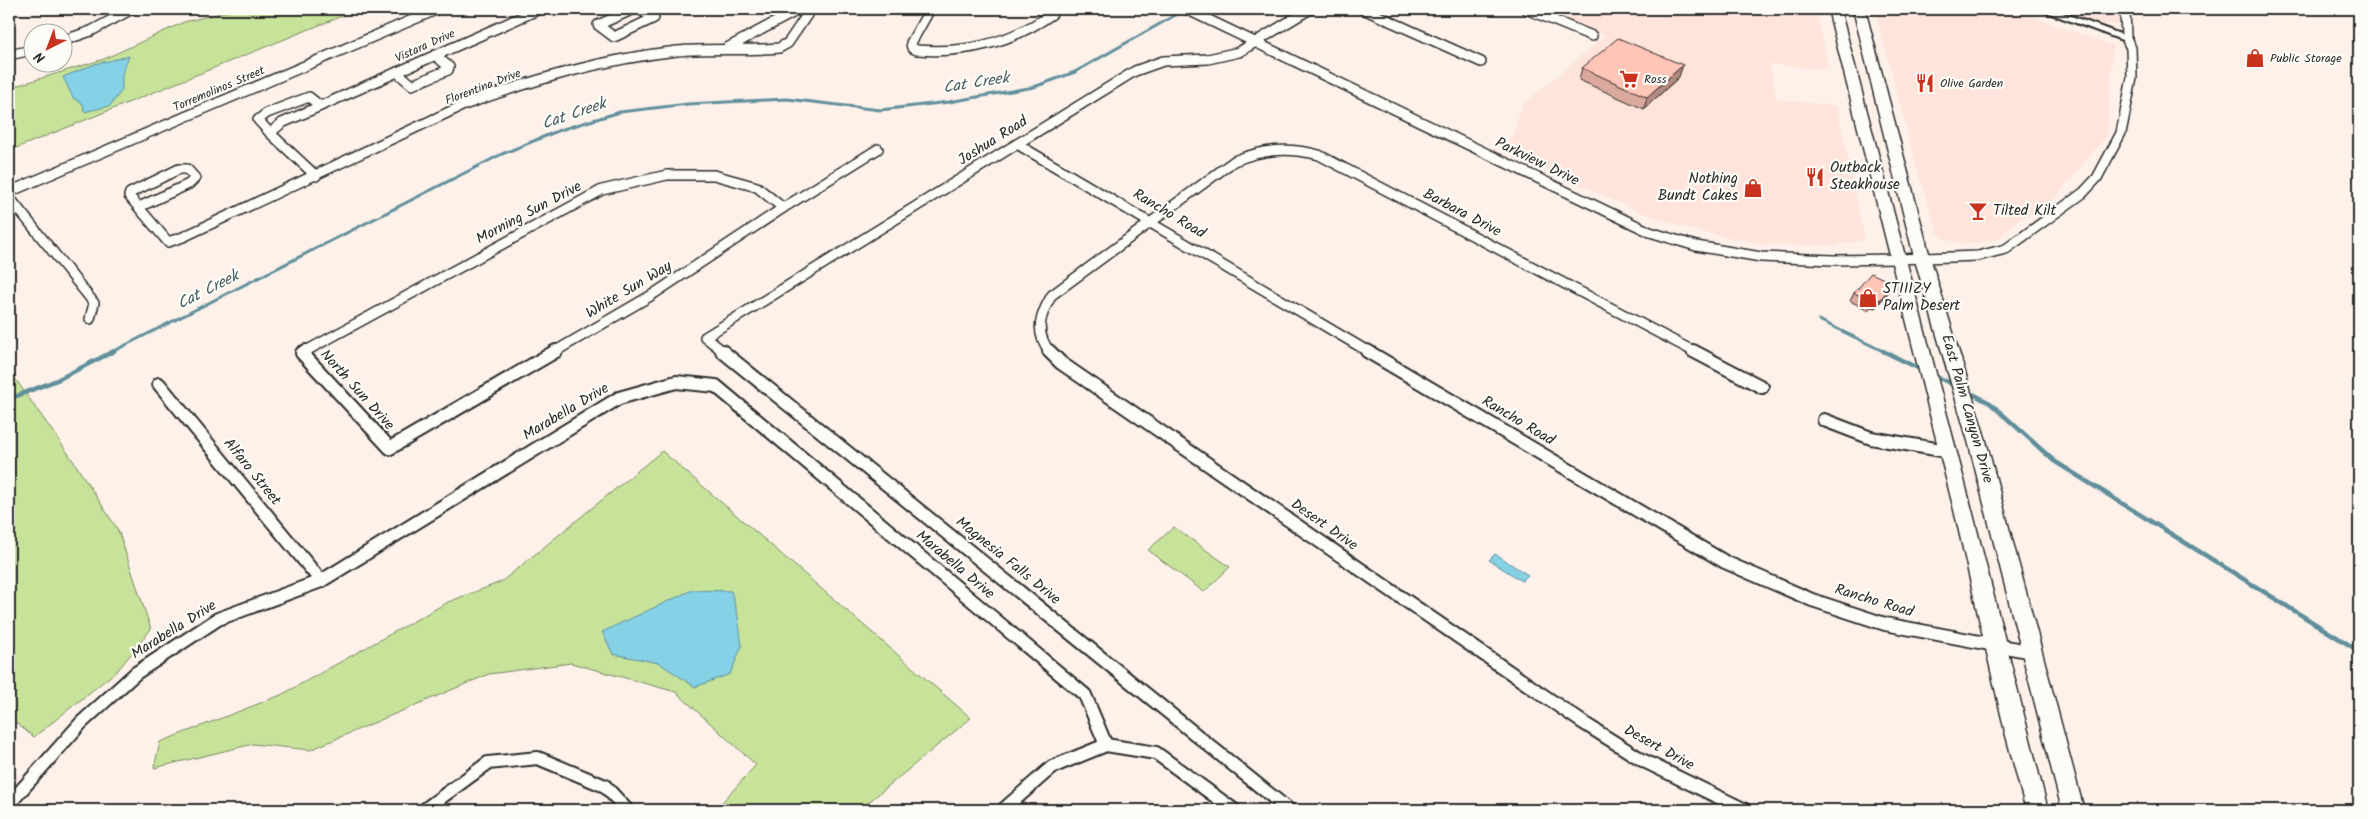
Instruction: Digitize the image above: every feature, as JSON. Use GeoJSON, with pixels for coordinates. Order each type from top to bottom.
{"type":"FeatureCollection","features":[{"type":"Feature","properties":{"kind":"main road","name":"East Palm Canyon Drive"},"geometry":{"type":"LineString","coordinates":[[1834,9],[1997,644],[2016,732],[2038,810]]}},
{"type":"Feature","properties":{"kind":"main road","name":"East Palm Canyon Drive"},"geometry":{"type":"LineString","coordinates":[[1859,9],[1922,257],[1977,441],[2073,810]]}},
{"type":"Feature","properties":{"kind":"street"},"geometry":{"type":"LineString","coordinates":[[72,38],[91,31],[128,13],[132,9]]}},
{"type":"Feature","properties":{"kind":"street","name":"Torremolinos Street"},"geometry":{"type":"LineString","coordinates":[[9,192],[438,9]]}},
{"type":"Feature","properties":{"kind":"street","name":"Vistara Drive"},"geometry":{"type":"LineString","coordinates":[[270,133],[282,123],[540,9]]}},
{"type":"Feature","properties":{"kind":"street"},"geometry":{"type":"LineString","coordinates":[[634,9],[598,25],[614,37],[654,18],[639,9]]}},
{"type":"Feature","properties":{"kind":"street"},"geometry":{"type":"LineString","coordinates":[[725,49],[800,9]]}},
{"type":"Feature","properties":{"kind":"street","name":"Florentina Drive"},"geometry":{"type":"LineString","coordinates":[[139,207],[168,242],[183,237],[316,176],[464,105],[549,76],[634,57],[677,51],[771,49],[784,46],[788,44],[811,9]]}},
{"type":"Feature","properties":{"kind":"street"},"geometry":{"type":"LineString","coordinates":[[930,9],[911,43],[912,48],[917,50],[952,50],[1001,39],[1044,21],[1052,14],[1049,9]]}},
{"type":"Feature","properties":{"kind":"street","name":"Parkview Drive"},"geometry":{"type":"LineString","coordinates":[[1186,9],[1650,232],[1696,246],[1762,257],[1833,260],[1978,256],[2006,249],[2083,193],[2097,178],[2123,128],[2132,78],[2131,48],[2126,38],[2125,9]]}},
{"type":"Feature","properties":{"kind":"street","name":"Joshua Road"},"geometry":{"type":"LineString","coordinates":[[705,337],[1135,71],[1163,61],[1224,56],[1239,52],[1257,43],[1310,9]]}},
{"type":"Feature","properties":{"kind":"street"},"geometry":{"type":"LineString","coordinates":[[1363,9],[1481,62]]}},
{"type":"Feature","properties":{"kind":"street"},"geometry":{"type":"LineString","coordinates":[[1526,9],[1592,36]]}},
{"type":"Feature","properties":{"kind":"street"},"geometry":{"type":"LineString","coordinates":[[2043,9],[2126,38]]}},
{"type":"Feature","properties":{"kind":"street"},"geometry":{"type":"LineString","coordinates":[[9,56],[22,53]]}},
{"type":"Feature","properties":{"kind":"street"},"geometry":{"type":"LineString","coordinates":[[397,72],[412,85],[448,70],[449,67],[435,55]]}},
{"type":"Feature","properties":{"kind":"street"},"geometry":{"type":"LineString","coordinates":[[316,176],[258,120],[267,113],[308,97],[320,106]]}},
{"type":"Feature","properties":{"kind":"street","name":"Rancho Road"},"geometry":{"type":"LineString","coordinates":[[1017,144],[1725,562],[1812,600],[1871,620],[1904,629],[1997,644],[2032,652]]}},
{"type":"Feature","properties":{"kind":"street","name":"Barbara Drive"},"geometry":{"type":"LineString","coordinates":[[1151,222],[1234,160],[1252,153],[1275,148],[1298,149],[1318,155],[1762,387]]}},
{"type":"Feature","properties":{"kind":"street","name":"White Sun Way"},"geometry":{"type":"LineString","coordinates":[[390,448],[652,295],[783,208],[878,149]]}},
{"type":"Feature","properties":{"kind":"street"},"geometry":{"type":"LineString","coordinates":[[184,168],[195,178],[190,184],[139,207],[129,196],[136,189],[184,168]]}},
{"type":"Feature","properties":{"kind":"street","name":"Morning Sun Drive"},"geometry":{"type":"LineString","coordinates":[[302,352],[602,190],[666,175],[714,175],[756,187],[783,208]]}},
{"type":"Feature","properties":{"kind":"street"},"geometry":{"type":"LineString","coordinates":[[9,197],[94,303],[90,319]]}},
{"type":"Feature","properties":{"kind":"street","name":"Desert Drive"},"geometry":{"type":"LineString","coordinates":[[1151,222],[1052,295],[1041,311],[1039,331],[1045,349],[1061,363],[1582,722],[1644,761],[1745,810]]}},
{"type":"Feature","properties":{"kind":"street","name":"Magnesia Falls Drive"},"geometry":{"type":"LineString","coordinates":[[705,337],[1290,810]]}},
{"type":"Feature","properties":{"kind":"street","name":"North Sun Drive"},"geometry":{"type":"LineString","coordinates":[[302,352],[390,448]]}},
{"type":"Feature","properties":{"kind":"street","name":"Marabella Drive"},"geometry":{"type":"LineString","coordinates":[[9,804],[81,723],[136,673],[218,619],[321,581],[619,398],[676,382],[716,386],[1085,695],[1106,745]]}},
{"type":"Feature","properties":{"kind":"street","name":"Alfaro Street"},"geometry":{"type":"LineString","coordinates":[[159,384],[321,581]]}},
{"type":"Feature","properties":{"kind":"street"},"geometry":{"type":"LineString","coordinates":[[1824,420],[1871,438],[1944,442]]}},
{"type":"Feature","properties":{"kind":"street"},"geometry":{"type":"LineString","coordinates":[[1002,810],[1052,767],[1106,745],[1156,753],[1201,784],[1234,810]]}},
{"type":"Feature","properties":{"kind":"street"},"geometry":{"type":"LineString","coordinates":[[424,810],[488,763],[538,758],[605,786],[626,809]]}},
{"type":"Feature","properties":{"kind":"shaded area"},"geometry":{"type":"Polygon","coordinates":[[[1541,9],[1816,9],[1828,67],[1820,69],[1770,64],[1776,99],[1837,106],[1865,240],[1833,246],[1767,245],[1689,229],[1635,210],[1509,152],[1502,147],[1514,133],[1521,106],[1605,36],[1541,9]]]}},
{"type":"Feature","properties":{"kind":"shaded area"},"geometry":{"type":"Polygon","coordinates":[[[1875,9],[2011,9],[2113,46],[2107,135],[2051,203],[2014,222],[1997,240],[1963,244],[1943,238],[1938,232],[1918,173],[1875,9]]]}},
{"type":"Feature","properties":{"kind":"shaded area"},"geometry":{"type":"Polygon","coordinates":[[[2053,9],[2121,9],[2123,25],[2097,24],[2053,9]]]}},
{"type":"Feature","properties":{"kind":"green space"},"geometry":{"type":"Polygon","coordinates":[[[237,9],[359,9],[9,151],[9,88],[61,72],[72,72],[72,69],[104,59],[184,22],[237,9]]]}},
{"type":"Feature","properties":{"kind":"green space"},"geometry":{"type":"Polygon","coordinates":[[[9,370],[70,456],[118,530],[151,629],[118,670],[34,737],[9,718],[9,370]]]}},
{"type":"Feature","properties":{"kind":"green space"},"geometry":{"type":"Polygon","coordinates":[[[662,451],[971,718],[859,810],[715,810],[756,765],[676,692],[571,663],[489,674],[310,750],[253,744],[154,768],[160,742],[281,695],[448,602],[501,582],[662,451]]]}},
{"type":"Feature","properties":{"kind":"green space"},"geometry":{"type":"Polygon","coordinates":[[[1174,527],[1230,567],[1204,592],[1148,550],[1174,527]]]}},
{"type":"Feature","properties":{"kind":"water"},"geometry":{"type":"Polygon","coordinates":[[[129,56],[122,74],[122,90],[110,106],[84,112],[83,104],[73,98],[63,77],[95,64],[129,56]]]}},
{"type":"Feature","properties":{"kind":"water"},"geometry":{"type":"Polygon","coordinates":[[[1495,554],[1528,575],[1522,581],[1489,560],[1495,554]]]}},
{"type":"Feature","properties":{"kind":"water"},"geometry":{"type":"Polygon","coordinates":[[[692,590],[731,591],[738,616],[742,646],[730,674],[695,687],[659,663],[613,654],[602,632],[692,590]]]}},
{"type":"Feature","properties":{"kind":"building","name":"Ross"},"geometry":{"type":"Polygon","coordinates":[[[1618,38],[1683,65],[1647,97],[1582,68],[1618,38]]]}},
{"type":"Feature","properties":{"kind":"building"},"geometry":{"type":"Polygon","coordinates":[[[1871,273],[1888,281],[1886,283],[1891,286],[1880,300],[1876,298],[1873,302],[1854,293],[1871,273]]]}},
{"type":"Feature","properties":{"kind":"waterway","name":"Cat Creek"},"geometry":{"type":"LineString","coordinates":[[112,352],[502,154],[560,130],[620,112],[688,104],[787,99],[880,110],[949,102],[1034,87],[1075,72],[1186,9]]}},
{"type":"Feature","properties":{"kind":"waterway"},"geometry":{"type":"LineString","coordinates":[[1819,320],[1885,352]]}},
{"type":"Feature","properties":{"kind":"waterway","name":"Cat Creek"},"geometry":{"type":"LineString","coordinates":[[9,399],[57,380],[114,351]]}},
{"type":"Feature","properties":{"kind":"waterway"},"geometry":{"type":"LineString","coordinates":[[1883,351],[1922,370]]}},
{"type":"Feature","properties":{"kind":"waterway"},"geometry":{"type":"LineString","coordinates":[[1933,375],[1956,386]]}},
{"type":"Feature","properties":{"kind":"waterway"},"geometry":{"type":"LineString","coordinates":[[1969,392],[1990,403],[2054,461],[2359,651]]}},
{"type":"Feature","properties":{"kind":"place","name":"Public Storage"},"geometry":{"type":"Point","coordinates":[2255,58]}},
{"type":"Feature","properties":{"kind":"place","name":"Ross"},"geometry":{"type":"Point","coordinates":[1629,79]}},
{"type":"Feature","properties":{"kind":"place","name":"Olive Garden"},"geometry":{"type":"Point","coordinates":[1925,83]}},
{"type":"Feature","properties":{"kind":"place","name":"Outback Steakhouse"},"geometry":{"type":"Point","coordinates":[1815,177]}},
{"type":"Feature","properties":{"kind":"place","name":"Nothing Bundt Cakes"},"geometry":{"type":"Point","coordinates":[1753,188]}},
{"type":"Feature","properties":{"kind":"place","name":"Tilted Kilt"},"geometry":{"type":"Point","coordinates":[1978,211]}},
{"type":"Feature","properties":{"kind":"place","name":"STIIIZY Palm Desert"},"geometry":{"type":"Point","coordinates":[1868,298]}}]}
